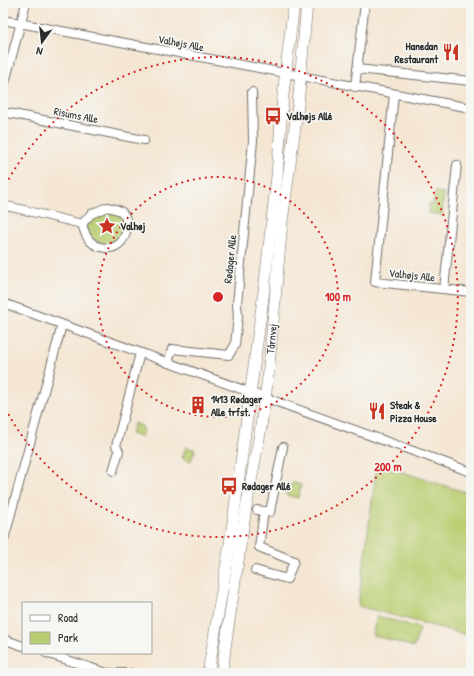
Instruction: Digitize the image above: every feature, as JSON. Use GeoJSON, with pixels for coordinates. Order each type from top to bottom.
{"type":"FeatureCollection","features":[{"type":"Feature","properties":{"kind":"street"},"geometry":{"type":"LineString","coordinates":[[3,90],[26,3]]}},
{"type":"Feature","properties":{"kind":"street","name":"Tårnvej"},"geometry":{"type":"LineString","coordinates":[[208,673],[230,544],[263,299],[272,220],[285,74],[294,3]]}},
{"type":"Feature","properties":{"kind":"street","name":"Tårnvej"},"geometry":{"type":"LineString","coordinates":[[222,673],[246,508],[265,397],[282,222],[301,77],[307,3]]}},
{"type":"Feature","properties":{"kind":"street"},"geometry":{"type":"LineString","coordinates":[[355,87],[365,3]]}},
{"type":"Feature","properties":{"kind":"street","name":"Valhøjs Alle"},"geometry":{"type":"LineString","coordinates":[[3,20],[471,108]]}},
{"type":"Feature","properties":{"kind":"street"},"geometry":{"type":"LineString","coordinates":[[357,69],[471,81]]}},
{"type":"Feature","properties":{"kind":"street","name":"Rødager Alle"},"geometry":{"type":"LineString","coordinates":[[168,363],[172,348],[229,355],[235,345],[238,316],[237,304],[239,280],[253,141],[252,92]]}},
{"type":"Feature","properties":{"kind":"street","name":"Valhøjs Alle"},"geometry":{"type":"LineString","coordinates":[[394,94],[374,282],[471,292]]}},
{"type":"Feature","properties":{"kind":"street","name":"Risums Alle"},"geometry":{"type":"LineString","coordinates":[[3,112],[144,140]]}},
{"type":"Feature","properties":{"kind":"street","name":"Valhøjs Alle"},"geometry":{"type":"LineString","coordinates":[[444,289],[457,165]]}},
{"type":"Feature","properties":{"kind":"street"},"geometry":{"type":"LineString","coordinates":[[3,205],[82,224]]}},
{"type":"Feature","properties":{"kind":"street"},"geometry":{"type":"LineString","coordinates":[[107,207],[123,213],[126,219],[127,228],[124,238],[118,245],[110,248],[99,246],[90,241],[82,224],[91,214],[107,207]]}},
{"type":"Feature","properties":{"kind":"street"},"geometry":{"type":"LineString","coordinates":[[3,302],[62,325],[471,472]]}},
{"type":"Feature","properties":{"kind":"street"},"geometry":{"type":"LineString","coordinates":[[3,543],[62,325]]}},
{"type":"Feature","properties":{"kind":"street"},"geometry":{"type":"LineString","coordinates":[[113,470],[120,451],[116,446],[140,353]]}},
{"type":"Feature","properties":{"kind":"street"},"geometry":{"type":"LineString","coordinates":[[255,570],[287,579],[294,561],[259,547],[260,510],[270,512],[283,447]]}},
{"type":"Feature","properties":{"kind":"street"},"geometry":{"type":"LineString","coordinates":[[3,639],[22,646]]}},
{"type":"Feature","properties":{"kind":"street"},"geometry":{"type":"LineString","coordinates":[[49,654],[107,673],[132,673]]}},
{"type":"Feature","properties":{"kind":"green space"},"geometry":{"type":"Polygon","coordinates":[[[435,192],[444,193],[442,215],[428,213],[429,204],[433,204],[435,192]]]}},
{"type":"Feature","properties":{"kind":"green space"},"geometry":{"type":"Polygon","coordinates":[[[108,210],[121,216],[123,225],[121,236],[110,245],[94,240],[85,225],[93,216],[108,210]]]}},
{"type":"Feature","properties":{"kind":"green space"},"geometry":{"type":"Polygon","coordinates":[[[134,423],[142,426],[143,430],[141,437],[131,434],[134,423]]]}},
{"type":"Feature","properties":{"kind":"green space"},"geometry":{"type":"Polygon","coordinates":[[[186,447],[195,450],[191,461],[182,458],[186,447]]]}},
{"type":"Feature","properties":{"kind":"green space"},"geometry":{"type":"Polygon","coordinates":[[[377,464],[471,494],[471,636],[358,606],[377,464]]]}},
{"type":"Feature","properties":{"kind":"green space"},"geometry":{"type":"Polygon","coordinates":[[[292,482],[301,485],[298,498],[286,495],[288,486],[291,487],[292,482]]]}},
{"type":"Feature","properties":{"kind":"green space"},"geometry":{"type":"Polygon","coordinates":[[[377,616],[420,628],[414,647],[372,635],[377,616]]]}},
{"type":"Feature","properties":{"kind":"place","name":"Hanedan Restaurant"},"geometry":{"type":"Point","coordinates":[451,52]}},
{"type":"Feature","properties":{"kind":"place","name":"Valhøjs Allé"},"geometry":{"type":"Point","coordinates":[273,116]}},
{"type":"Feature","properties":{"kind":"place","name":"Valhøj"},"geometry":{"type":"Point","coordinates":[107,226]}},
{"type":"Feature","properties":{"kind":"place","name":"1413 Rødager Alle trfst."},"geometry":{"type":"Point","coordinates":[198,405]}},
{"type":"Feature","properties":{"kind":"place","name":"Steak & Pizza House"},"geometry":{"type":"Point","coordinates":[377,411]}},
{"type":"Feature","properties":{"kind":"place","name":"Rødager Allé"},"geometry":{"type":"Point","coordinates":[229,486]}}]}
